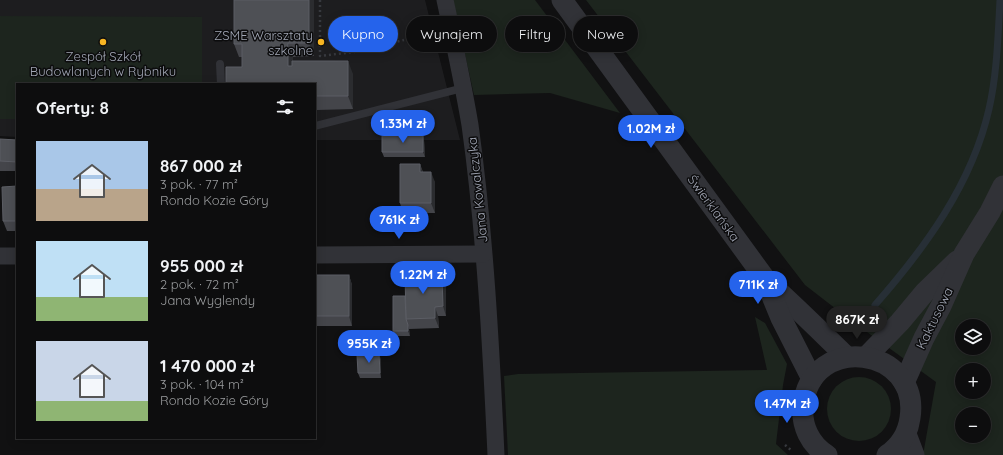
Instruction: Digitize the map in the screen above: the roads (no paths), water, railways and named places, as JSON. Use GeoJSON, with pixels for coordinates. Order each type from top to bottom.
{"type":"FeatureCollection","features":[{"type":"Feature","properties":{"kind":"street","name":"Jana Kowalczyka"},"geometry":{"type":"LineString","coordinates":[[445,0],[463,88],[475,166],[492,371],[496,455]]}},
{"type":"Feature","properties":{"kind":"street","name":"Świerklańska"},"geometry":{"type":"LineString","coordinates":[[562,0],[766,280],[798,308],[812,324],[857,357]]}},
{"type":"Feature","properties":{"kind":"street","name":"Kaktusowa"},"geometry":{"type":"LineString","coordinates":[[904,383],[964,254],[990,212],[1003,186]]}},
{"type":"Feature","properties":{"kind":"street"},"geometry":{"type":"LineString","coordinates":[[316,255],[483,254]]}},
{"type":"Feature","properties":{"kind":"street","name":"Kaktusowa"},"geometry":{"type":"LineString","coordinates":[[857,357],[900,322],[925,292],[964,254]]}},
{"type":"Feature","properties":{"kind":"street"},"geometry":{"type":"LineString","coordinates":[[0,256],[16,256]]}},
{"type":"Feature","properties":{"kind":"street","name":"Świerklańska"},"geometry":{"type":"LineString","coordinates":[[766,280],[781,318],[812,379]]}},
{"type":"Feature","properties":{"kind":"street"},"geometry":{"type":"LineString","coordinates":[[826,455],[814,444],[808,434],[802,411],[803,400],[812,379],[819,371],[837,360],[857,357],[877,360],[888,366],[897,373],[904,383],[908,393],[911,414],[906,434],[898,445],[887,455]]}},
{"type":"Feature","properties":{"kind":"street"},"geometry":{"type":"LineString","coordinates":[[906,434],[914,455]]}},
{"type":"Feature","properties":{"kind":"lane"},"geometry":{"type":"LineString","coordinates":[[220,64],[221,83]]}},
{"type":"Feature","properties":{"kind":"lane"},"geometry":{"type":"LineString","coordinates":[[316,126],[463,88]]}},
{"type":"Feature","properties":{"kind":"waterway"},"geometry":{"type":"LineString","coordinates":[[875,305],[929,238],[959,189],[971,163],[981,137],[992,96],[997,55],[1000,0]]}},
{"type":"Feature","properties":{"kind":"place","name":"Zespół Szkół Budowlanych w Rybniku"},"geometry":{"type":"Point","coordinates":[103,42]}},
{"type":"Feature","properties":{"kind":"place","name":"ZSME Warsztaty szkolne"},"geometry":{"type":"Point","coordinates":[321,42]}}]}
